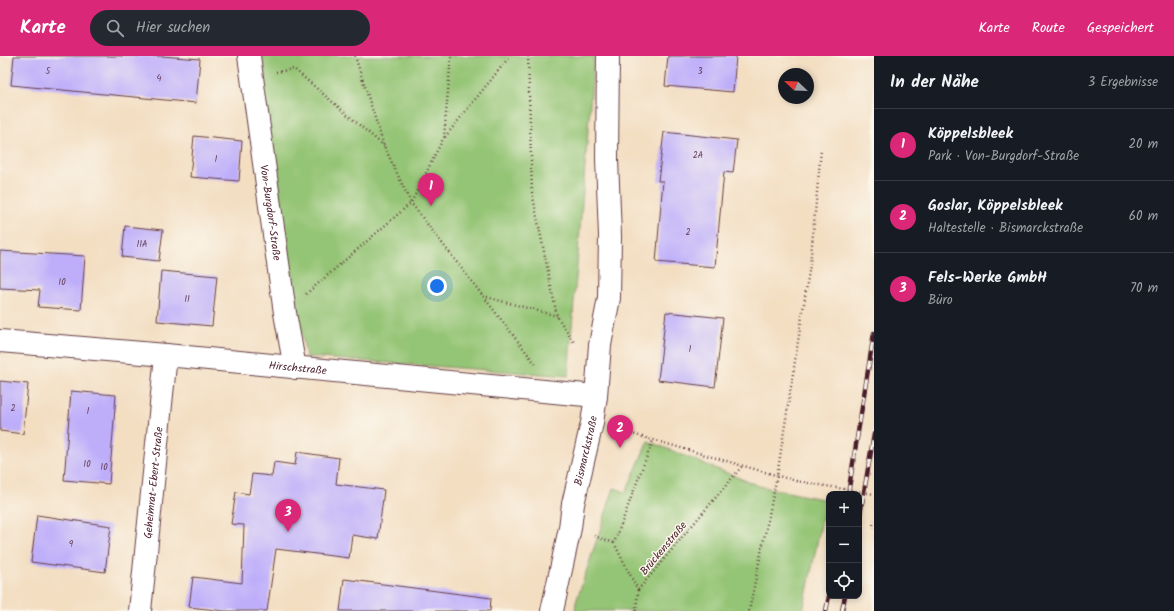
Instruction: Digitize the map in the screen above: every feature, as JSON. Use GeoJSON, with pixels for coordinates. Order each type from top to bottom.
{"type":"FeatureCollection","features":[{"type":"Feature","properties":{"kind":"street","name":"Bismarckstraße"},"geometry":{"type":"LineString","coordinates":[[550,611],[570,528],[573,504],[592,423],[596,396],[612,345],[613,323],[609,298],[610,236],[608,56]]}},
{"type":"Feature","properties":{"kind":"street","name":"Von-Burgdorf-Straße"},"geometry":{"type":"LineString","coordinates":[[251,66],[285,313],[295,368]]}},
{"type":"Feature","properties":{"kind":"street","name":"Hirschstraße"},"geometry":{"type":"LineString","coordinates":[[0,341],[166,355],[596,396]]}},
{"type":"Feature","properties":{"kind":"street","name":"Geheimrat-Ebert-Straße"},"geometry":{"type":"LineString","coordinates":[[140,611],[166,355]]}},
{"type":"Feature","properties":{"kind":"path"},"geometry":{"type":"LineString","coordinates":[[355,56],[384,146],[411,203],[556,392]]}},
{"type":"Feature","properties":{"kind":"path"},"geometry":{"type":"LineString","coordinates":[[444,137],[451,56]]}},
{"type":"Feature","properties":{"kind":"path"},"geometry":{"type":"LineString","coordinates":[[285,313],[411,203],[444,137],[510,56]]}},
{"type":"Feature","properties":{"kind":"path"},"geometry":{"type":"LineString","coordinates":[[483,296],[557,316],[532,192],[528,56]]}},
{"type":"Feature","properties":{"kind":"path"},"geometry":{"type":"LineString","coordinates":[[251,66],[294,69],[384,146]]}},
{"type":"Feature","properties":{"kind":"path"},"geometry":{"type":"LineString","coordinates":[[749,611],[777,476],[810,265],[821,150]]}},
{"type":"Feature","properties":{"kind":"path"},"geometry":{"type":"LineString","coordinates":[[592,423],[796,481],[874,494]]}},
{"type":"Feature","properties":{"kind":"path","name":"Brückenstraße"},"geometry":{"type":"LineString","coordinates":[[653,440],[614,543],[638,590],[744,465]]}},
{"type":"Feature","properties":{"kind":"path"},"geometry":{"type":"LineString","coordinates":[[874,520],[874,531]]}},
{"type":"Feature","properties":{"kind":"path"},"geometry":{"type":"LineString","coordinates":[[636,611],[638,590]]}},
{"type":"Feature","properties":{"kind":"green space"},"geometry":{"type":"Polygon","coordinates":[[[255,56],[594,56],[568,376],[306,357],[255,56]]]}},
{"type":"Feature","properties":{"kind":"green space"},"geometry":{"type":"Polygon","coordinates":[[[648,441],[759,486],[826,500],[803,611],[575,611],[576,602],[614,488],[626,492],[648,441]]]}},
{"type":"Feature","properties":{"kind":"building"},"geometry":{"type":"Polygon","coordinates":[[[14,56],[162,56],[200,59],[196,103],[11,85],[14,56]]]}},
{"type":"Feature","properties":{"kind":"building"},"geometry":{"type":"Polygon","coordinates":[[[668,56],[736,56],[733,92],[665,86],[668,56]]]}},
{"type":"Feature","properties":{"kind":"building"},"geometry":{"type":"Polygon","coordinates":[[[664,132],[737,140],[733,173],[724,172],[715,267],[656,262],[663,181],[658,181],[664,132]]]}},
{"type":"Feature","properties":{"kind":"building"},"geometry":{"type":"Polygon","coordinates":[[[194,136],[242,141],[239,181],[190,177],[194,136]]]}},
{"type":"Feature","properties":{"kind":"building"},"geometry":{"type":"Polygon","coordinates":[[[125,226],[163,230],[159,261],[122,257],[125,226]]]}},
{"type":"Feature","properties":{"kind":"building"},"geometry":{"type":"Polygon","coordinates":[[[0,251],[85,256],[81,310],[38,307],[40,290],[0,288],[0,251]]]}},
{"type":"Feature","properties":{"kind":"building"},"geometry":{"type":"Polygon","coordinates":[[[161,271],[217,276],[212,326],[157,321],[161,271]]]}},
{"type":"Feature","properties":{"kind":"building"},"geometry":{"type":"Polygon","coordinates":[[[666,312],[723,318],[715,387],[658,380],[666,312]]]}},
{"type":"Feature","properties":{"kind":"building"},"geometry":{"type":"Polygon","coordinates":[[[0,381],[28,384],[23,434],[0,431],[0,381]]]}},
{"type":"Feature","properties":{"kind":"building"},"geometry":{"type":"Polygon","coordinates":[[[71,391],[116,395],[109,484],[64,480],[71,391]]]}},
{"type":"Feature","properties":{"kind":"building"},"geometry":{"type":"Polygon","coordinates":[[[297,452],[339,458],[336,484],[384,490],[378,539],[352,535],[349,558],[276,549],[267,611],[225,611],[189,607],[193,577],[242,583],[244,525],[231,524],[236,492],[249,494],[252,474],[272,476],[274,462],[295,465],[297,452]]]}},
{"type":"Feature","properties":{"kind":"building"},"geometry":{"type":"Polygon","coordinates":[[[37,515],[111,526],[105,572],[31,562],[37,515]]]}},
{"type":"Feature","properties":{"kind":"building"},"geometry":{"type":"Polygon","coordinates":[[[344,579],[491,598],[490,611],[340,611],[344,579]]]}},
{"type":"Feature","properties":{"kind":"railway"},"geometry":{"type":"LineString","coordinates":[[848,491],[874,333]]}},
{"type":"Feature","properties":{"kind":"railway"},"geometry":{"type":"LineString","coordinates":[[862,504],[874,434]]}},
{"type":"Feature","properties":{"kind":"railway"},"geometry":{"type":"LineString","coordinates":[[826,611],[828,599]]}},
{"type":"Feature","properties":{"kind":"railway"},"geometry":{"type":"LineString","coordinates":[[842,611],[844,599]]}},
{"type":"Feature","properties":{"kind":"place","name":"Köppelsbleek"},"geometry":{"type":"Point","coordinates":[431,206]}},
{"type":"Feature","properties":{"kind":"place","name":"Goslar, Köppelsbleek"},"geometry":{"type":"Point","coordinates":[620,448]}},
{"type":"Feature","properties":{"kind":"place","name":"Fels-Werke GmbH"},"geometry":{"type":"Point","coordinates":[288,532]}}]}
